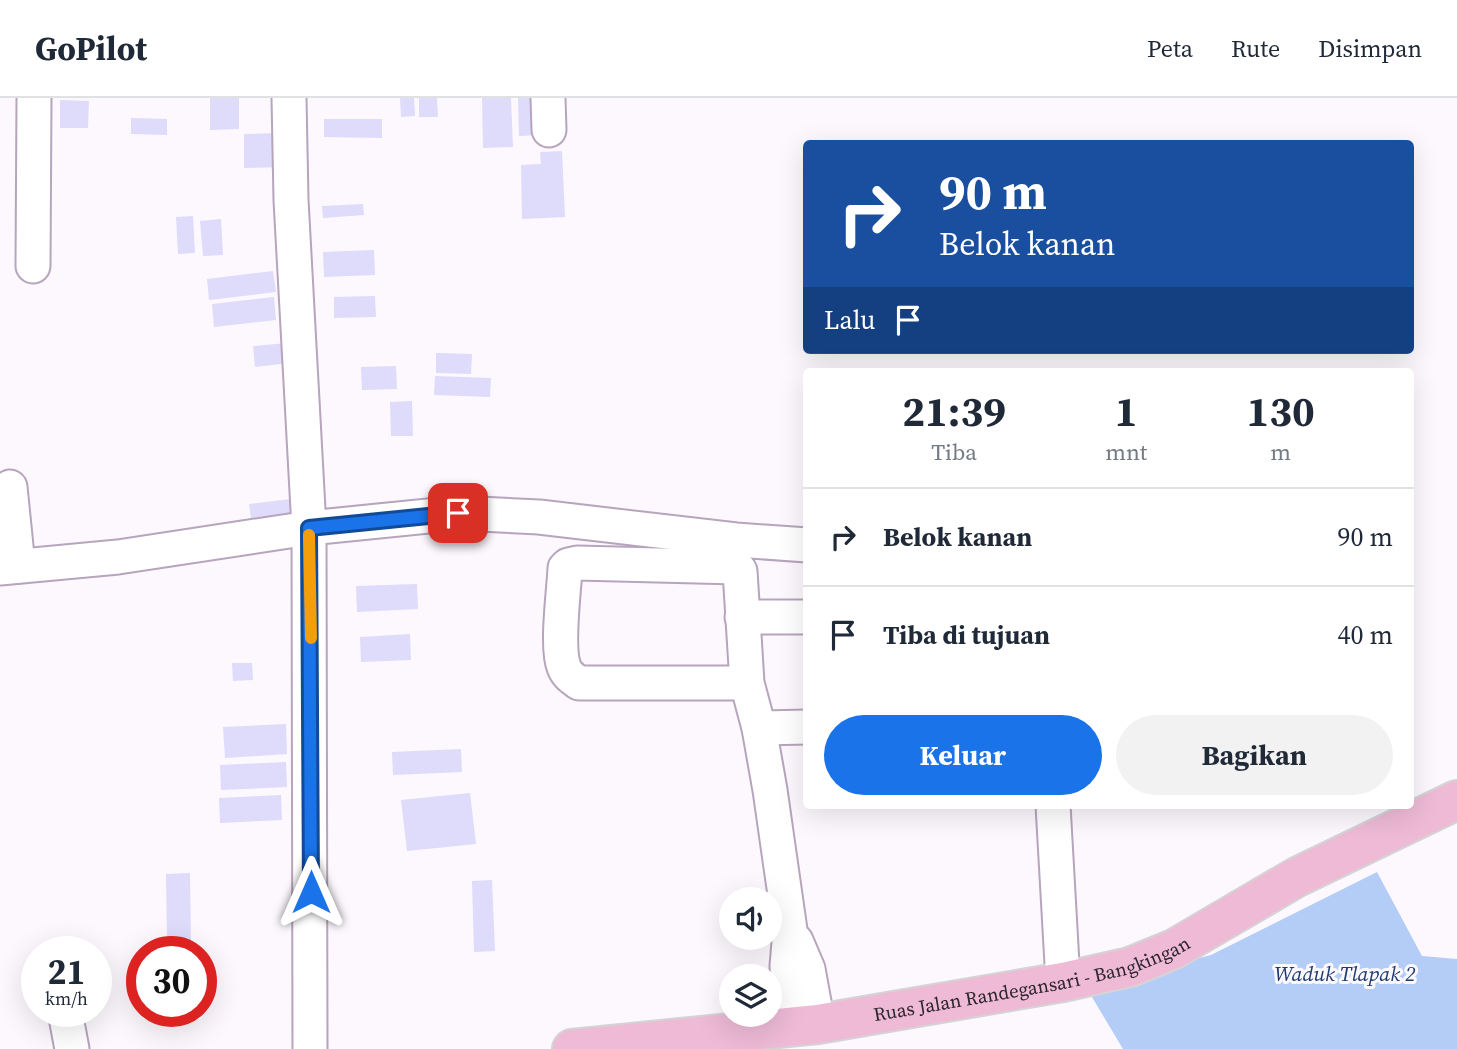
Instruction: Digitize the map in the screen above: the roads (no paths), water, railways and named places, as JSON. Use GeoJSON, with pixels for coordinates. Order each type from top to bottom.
{"type":"FeatureCollection","features":[{"type":"Feature","properties":{"kind":"main road","name":"Ruas Jalan Randegansari - Bangkingan"},"geometry":{"type":"LineString","coordinates":[[572,1049],[804,1025],[1063,982],[1130,967],[1174,949],[1297,877],[1457,800]]}},
{"type":"Feature","properties":{"kind":"street"},"geometry":{"type":"LineString","coordinates":[[33,266],[34,98]]}},
{"type":"Feature","properties":{"kind":"street"},"geometry":{"type":"LineString","coordinates":[[289,98],[291,200],[309,528],[310,1049]]}},
{"type":"Feature","properties":{"kind":"street"},"geometry":{"type":"LineString","coordinates":[[10,487],[9,567],[118,557],[309,528],[458,513],[539,517],[737,554]]}},
{"type":"Feature","properties":{"kind":"street"},"geometry":{"type":"LineString","coordinates":[[747,683],[579,683],[569,677],[561,653],[565,568],[577,563],[737,554],[803,546]]}},
{"type":"Feature","properties":{"kind":"street"},"geometry":{"type":"LineString","coordinates":[[737,554],[741,576],[747,683],[759,728],[790,930],[808,969],[804,1025]]}},
{"type":"Feature","properties":{"kind":"street"},"geometry":{"type":"LineString","coordinates":[[742,617],[803,617]]}},
{"type":"Feature","properties":{"kind":"street"},"geometry":{"type":"LineString","coordinates":[[759,728],[803,727]]}},
{"type":"Feature","properties":{"kind":"street"},"geometry":{"type":"LineString","coordinates":[[1053,809],[1063,982]]}},
{"type":"Feature","properties":{"kind":"street"},"geometry":{"type":"LineString","coordinates":[[68,1027],[72,1049]]}},
{"type":"Feature","properties":{"kind":"water","name":"Waduk Tlapak 2"},"geometry":{"type":"Polygon","coordinates":[[[1377,872],[1422,956],[1457,959],[1457,1049],[1123,1049],[1086,987],[1211,955],[1377,872]]]}}]}
